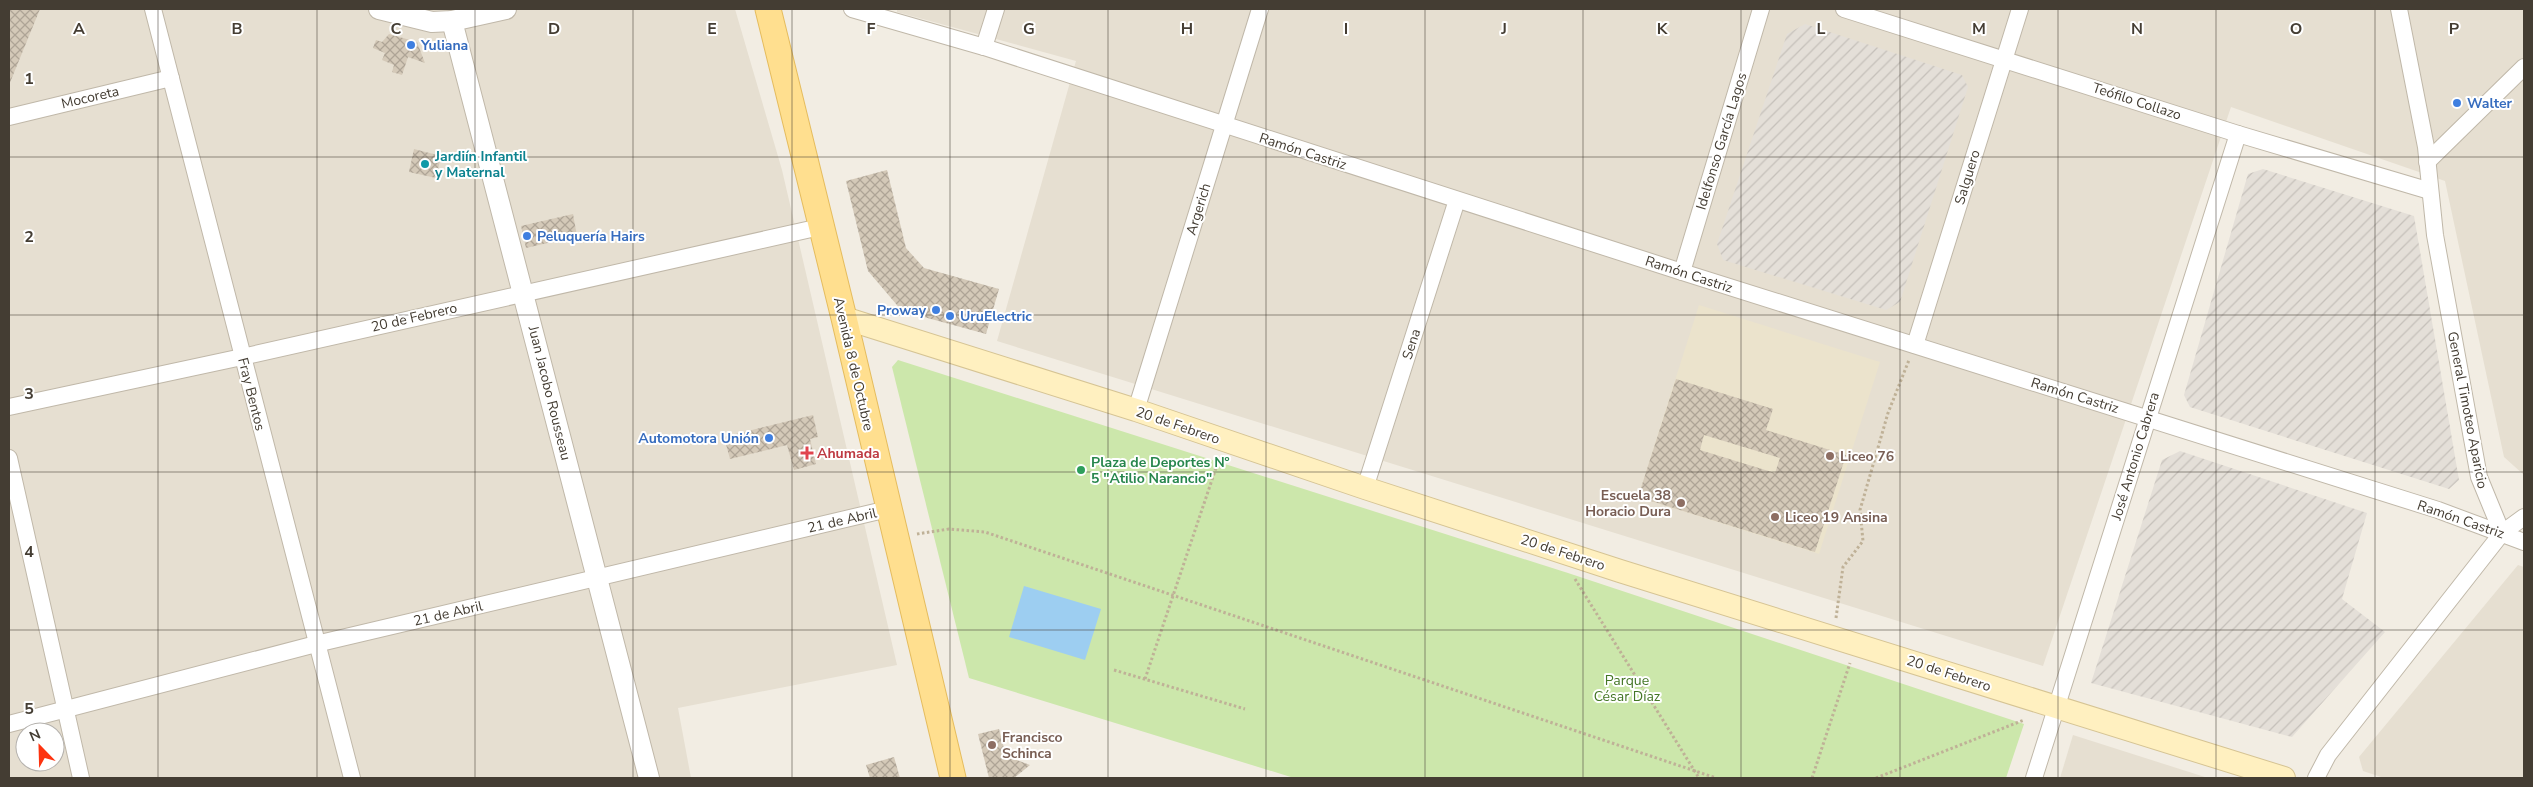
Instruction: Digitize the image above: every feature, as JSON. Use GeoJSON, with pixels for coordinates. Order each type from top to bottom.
{"type":"FeatureCollection","features":[{"type":"Feature","properties":{"kind":"main road","name":"Avenida 8 de Octubre"},"geometry":{"type":"LineString","coordinates":[[768,9],[820,227],[844,318],[894,537],[953,778]]}},
{"type":"Feature","properties":{"kind":"main road","name":"20 de Febrero"},"geometry":{"type":"LineString","coordinates":[[844,318],[1136,410],[1557,551],[2284,778]]}},
{"type":"Feature","properties":{"kind":"street","name":"Fray Bentos"},"geometry":{"type":"LineString","coordinates":[[153,9],[352,778]]}},
{"type":"Feature","properties":{"kind":"street"},"geometry":{"type":"LineString","coordinates":[[379,9],[432,22],[450,15],[506,9]]}},
{"type":"Feature","properties":{"kind":"street","name":"Ramón Castriz"},"geometry":{"type":"LineString","coordinates":[[852,9],[984,47],[1224,126],[1682,272],[2438,510],[2524,542]]}},
{"type":"Feature","properties":{"kind":"street"},"geometry":{"type":"LineString","coordinates":[[984,47],[996,9]]}},
{"type":"Feature","properties":{"kind":"street","name":"Argerich"},"geometry":{"type":"LineString","coordinates":[[1136,410],[1260,9]]}},
{"type":"Feature","properties":{"kind":"street","name":"Idelfonso García Lagos"},"geometry":{"type":"LineString","coordinates":[[1682,272],[1761,9]]}},
{"type":"Feature","properties":{"kind":"street","name":"Teófilo Collazo"},"geometry":{"type":"LineString","coordinates":[[1844,9],[2238,134],[2430,191]]}},
{"type":"Feature","properties":{"kind":"street","name":"Salguero"},"geometry":{"type":"LineString","coordinates":[[1915,345],[2020,9]]}},
{"type":"Feature","properties":{"kind":"street","name":"General Timoteo Aparicio"},"geometry":{"type":"LineString","coordinates":[[2399,9],[2427,162],[2437,244],[2479,477],[2502,533]]}},
{"type":"Feature","properties":{"kind":"street","name":"Juan Jacobo Rousseau"},"geometry":{"type":"LineString","coordinates":[[450,15],[524,292],[649,778]]}},
{"type":"Feature","properties":{"kind":"street"},"geometry":{"type":"LineString","coordinates":[[2427,162],[2524,67]]}},
{"type":"Feature","properties":{"kind":"street","name":"Mocoreta"},"geometry":{"type":"LineString","coordinates":[[9,116],[171,78]]}},
{"type":"Feature","properties":{"kind":"street","name":"José Antonio Cabrera"},"geometry":{"type":"LineString","coordinates":[[2034,778],[2146,417],[2238,134]]}},
{"type":"Feature","properties":{"kind":"street","name":"Sena"},"geometry":{"type":"LineString","coordinates":[[1365,488],[1457,200]]}},
{"type":"Feature","properties":{"kind":"street","name":"20 de Febrero"},"geometry":{"type":"LineString","coordinates":[[9,407],[242,357],[524,292],[820,227]]}},
{"type":"Feature","properties":{"kind":"street"},"geometry":{"type":"LineString","coordinates":[[9,458],[81,778]]}},
{"type":"Feature","properties":{"kind":"street","name":"21 de Abril"},"geometry":{"type":"LineString","coordinates":[[9,724],[316,644],[888,509]]}},
{"type":"Feature","properties":{"kind":"street"},"geometry":{"type":"LineString","coordinates":[[2316,778],[2328,755],[2502,533],[2524,517]]}},
{"type":"Feature","properties":{"kind":"path"},"geometry":{"type":"LineString","coordinates":[[1834,636],[1843,566],[1863,541],[1860,510],[1868,479],[1888,413],[1915,345]]}},
{"type":"Feature","properties":{"kind":"path"},"geometry":{"type":"LineString","coordinates":[[1146,679],[1225,441]]}},
{"type":"Feature","properties":{"kind":"path"},"geometry":{"type":"LineString","coordinates":[[894,537],[949,529],[986,532],[1716,778]]}},
{"type":"Feature","properties":{"kind":"path"},"geometry":{"type":"LineString","coordinates":[[1557,551],[1699,778]]}},
{"type":"Feature","properties":{"kind":"path"},"geometry":{"type":"LineString","coordinates":[[1812,778],[1856,644]]}},
{"type":"Feature","properties":{"kind":"path"},"geometry":{"type":"LineString","coordinates":[[1114,670],[1245,709]]}},
{"type":"Feature","properties":{"kind":"path"},"geometry":{"type":"LineString","coordinates":[[1876,778],[2056,707]]}},
{"type":"Feature","properties":{"kind":"shaded area"},"geometry":{"type":"Polygon","coordinates":[[[9,9],[735,9],[782,170],[897,665],[678,708],[691,778],[9,778],[9,9]]]}},
{"type":"Feature","properties":{"kind":"shaded area"},"geometry":{"type":"Polygon","coordinates":[[[897,9],[2524,9],[2524,475],[2504,457],[2445,181],[2231,107],[2043,666],[997,341],[1076,61],[897,12],[897,9]]]}},
{"type":"Feature","properties":{"kind":"shaded area"},"geometry":{"type":"Polygon","coordinates":[[[1805,24],[1962,75],[1968,87],[1900,302],[1886,310],[1723,260],[1717,244],[1787,34],[1805,24]]]}},
{"type":"Feature","properties":{"kind":"shaded area"},"geometry":{"type":"Polygon","coordinates":[[[2263,169],[2414,216],[2459,480],[2449,489],[2190,407],[2184,395],[2248,174],[2263,169]]]}},
{"type":"Feature","properties":{"kind":"shaded area"},"geometry":{"type":"Polygon","coordinates":[[[1699,305],[1880,362],[1819,554],[1638,497],[1699,305]]]}},
{"type":"Feature","properties":{"kind":"shaded area"},"geometry":{"type":"Polygon","coordinates":[[[2180,451],[2367,513],[2342,599],[2385,632],[2292,737],[2091,683],[2162,460],[2180,451]]]}},
{"type":"Feature","properties":{"kind":"shaded area"},"geometry":{"type":"Polygon","coordinates":[[[2518,565],[2524,567],[2524,778],[2384,778],[2363,771],[2359,757],[2518,565]]]}},
{"type":"Feature","properties":{"kind":"shaded area"},"geometry":{"type":"Polygon","coordinates":[[[2073,735],[2208,778],[2060,778],[2073,735]]]}},
{"type":"Feature","properties":{"kind":"green space","name":"Plaza de Deportes Nº 5 \"Atilio Narancio\""},"geometry":{"type":"Polygon","coordinates":[[[898,360],[1568,573],[2024,724],[2006,778],[1294,778],[969,678],[892,367],[898,360]]]}},
{"type":"Feature","properties":{"kind":"water"},"geometry":{"type":"Polygon","coordinates":[[[1024,586],[1101,609],[1085,660],[1009,637],[1024,586]]]}},
{"type":"Feature","properties":{"kind":"building"},"geometry":{"type":"Polygon","coordinates":[[[9,9],[40,9],[9,85],[9,9]]]}},
{"type":"Feature","properties":{"kind":"building"},"geometry":{"type":"Polygon","coordinates":[[[389,34],[417,42],[425,63],[408,57],[402,75],[392,72],[394,65],[382,60],[385,53],[373,48],[376,40],[382,42],[389,34]]]}},
{"type":"Feature","properties":{"kind":"building","name":"Jardiín Infantil y Maternal"},"geometry":{"type":"Polygon","coordinates":[[[414,149],[441,156],[436,178],[409,172],[414,149]]]}},
{"type":"Feature","properties":{"kind":"building"},"geometry":{"type":"Polygon","coordinates":[[[887,170],[906,248],[924,268],[999,289],[986,334],[902,311],[868,271],[846,181],[887,170]]]}},
{"type":"Feature","properties":{"kind":"building"},"geometry":{"type":"Polygon","coordinates":[[[573,214],[577,236],[526,248],[521,226],[573,214]]]}},
{"type":"Feature","properties":{"kind":"building"},"geometry":{"type":"Polygon","coordinates":[[[1676,379],[1773,409],[1766,430],[1846,455],[1815,552],[1638,497],[1676,379]],[[1704,435],[1700,450],[1775,473],[1780,458],[1704,435]]]}},
{"type":"Feature","properties":{"kind":"building","name":"Automotora Unión"},"geometry":{"type":"Polygon","coordinates":[[[813,415],[818,437],[810,439],[816,464],[794,470],[787,445],[730,459],[724,437],[813,415]]]}},
{"type":"Feature","properties":{"kind":"building","name":"Francisco Schinca"},"geometry":{"type":"Polygon","coordinates":[[[999,729],[1006,756],[1030,765],[1014,778],[989,778],[978,734],[999,729]]]}},
{"type":"Feature","properties":{"kind":"building"},"geometry":{"type":"Polygon","coordinates":[[[894,757],[900,778],[870,778],[866,765],[894,757]]]}},
{"type":"Feature","properties":{"kind":"place","name":"Yuliana"},"geometry":{"type":"Point","coordinates":[411,45]}},
{"type":"Feature","properties":{"kind":"place","name":"Walter"},"geometry":{"type":"Point","coordinates":[2457,103]}},
{"type":"Feature","properties":{"kind":"place","name":"Jardiín Infantil y Maternal"},"geometry":{"type":"Point","coordinates":[425,164]}},
{"type":"Feature","properties":{"kind":"place","name":"Peluquería Hairs"},"geometry":{"type":"Point","coordinates":[527,236]}},
{"type":"Feature","properties":{"kind":"place","name":"Proway"},"geometry":{"type":"Point","coordinates":[936,310]}},
{"type":"Feature","properties":{"kind":"place","name":"UruElectric"},"geometry":{"type":"Point","coordinates":[950,316]}},
{"type":"Feature","properties":{"kind":"place","name":"Automotora Unión"},"geometry":{"type":"Point","coordinates":[769,438]}},
{"type":"Feature","properties":{"kind":"place","name":"Ahumada"},"geometry":{"type":"Point","coordinates":[807,453]}},
{"type":"Feature","properties":{"kind":"place","name":"Liceo 76"},"geometry":{"type":"Point","coordinates":[1830,456]}},
{"type":"Feature","properties":{"kind":"place","name":"Plaza de Deportes Nº 5 \"Atilio Narancio\""},"geometry":{"type":"Point","coordinates":[1081,470]}},
{"type":"Feature","properties":{"kind":"place","name":"Escuela 38 Horacio Dura"},"geometry":{"type":"Point","coordinates":[1681,503]}},
{"type":"Feature","properties":{"kind":"place","name":"Liceo 19 Ansina"},"geometry":{"type":"Point","coordinates":[1775,517]}},
{"type":"Feature","properties":{"kind":"place","name":"Francisco Schinca"},"geometry":{"type":"Point","coordinates":[992,745]}},
{"type":"Feature","properties":{"kind":"park label","name":"Parque César Díaz"},"geometry":{"type":"Point","coordinates":[1627,688]}}]}
